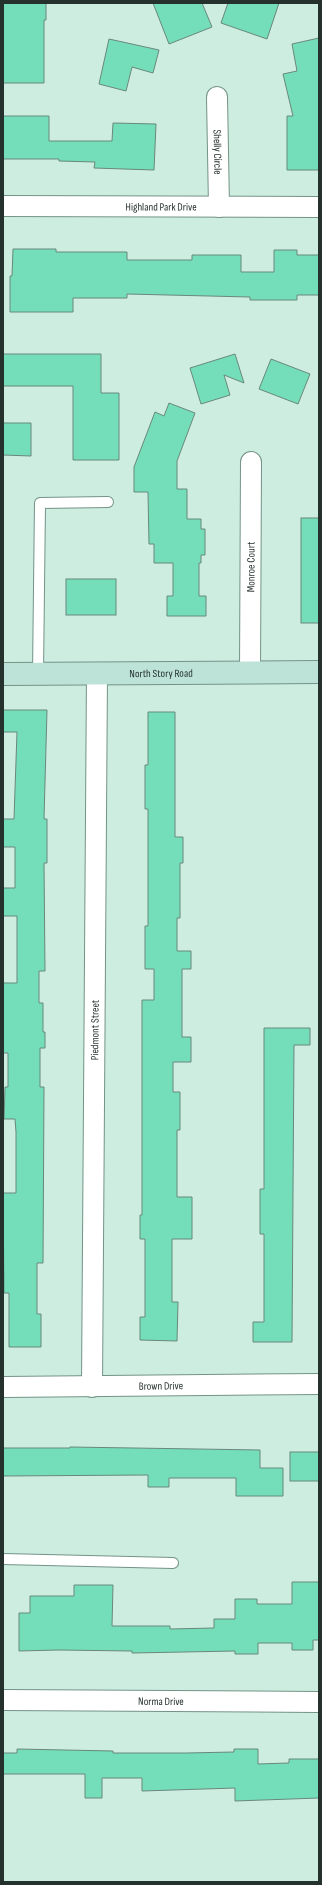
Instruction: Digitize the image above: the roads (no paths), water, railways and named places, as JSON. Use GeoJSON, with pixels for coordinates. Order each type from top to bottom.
{"type":"FeatureCollection","features":[{"type":"Feature","properties":{"kind":"main road","name":"North Story Road"},"geometry":{"type":"LineString","coordinates":[[3,674],[319,672]]}},
{"type":"Feature","properties":{"kind":"street","name":"Shelly Circle"},"geometry":{"type":"LineString","coordinates":[[217,97],[219,207]]}},
{"type":"Feature","properties":{"kind":"street","name":"Highland Park Drive"},"geometry":{"type":"LineString","coordinates":[[3,206],[319,207]]}},
{"type":"Feature","properties":{"kind":"street","name":"Monroe Court"},"geometry":{"type":"LineString","coordinates":[[250,673],[251,462]]}},
{"type":"Feature","properties":{"kind":"street","name":"Piedmont Street"},"geometry":{"type":"LineString","coordinates":[[92,1387],[97,673]]}},
{"type":"Feature","properties":{"kind":"street","name":"Brown Drive"},"geometry":{"type":"LineString","coordinates":[[3,1387],[319,1384]]}},
{"type":"Feature","properties":{"kind":"street","name":"Norma Drive"},"geometry":{"type":"LineString","coordinates":[[3,1700],[319,1702]]}},
{"type":"Feature","properties":{"kind":"lane"},"geometry":{"type":"LineString","coordinates":[[38,674],[40,503],[108,502]]}},
{"type":"Feature","properties":{"kind":"lane"},"geometry":{"type":"LineString","coordinates":[[3,1559],[173,1563]]}}]}
